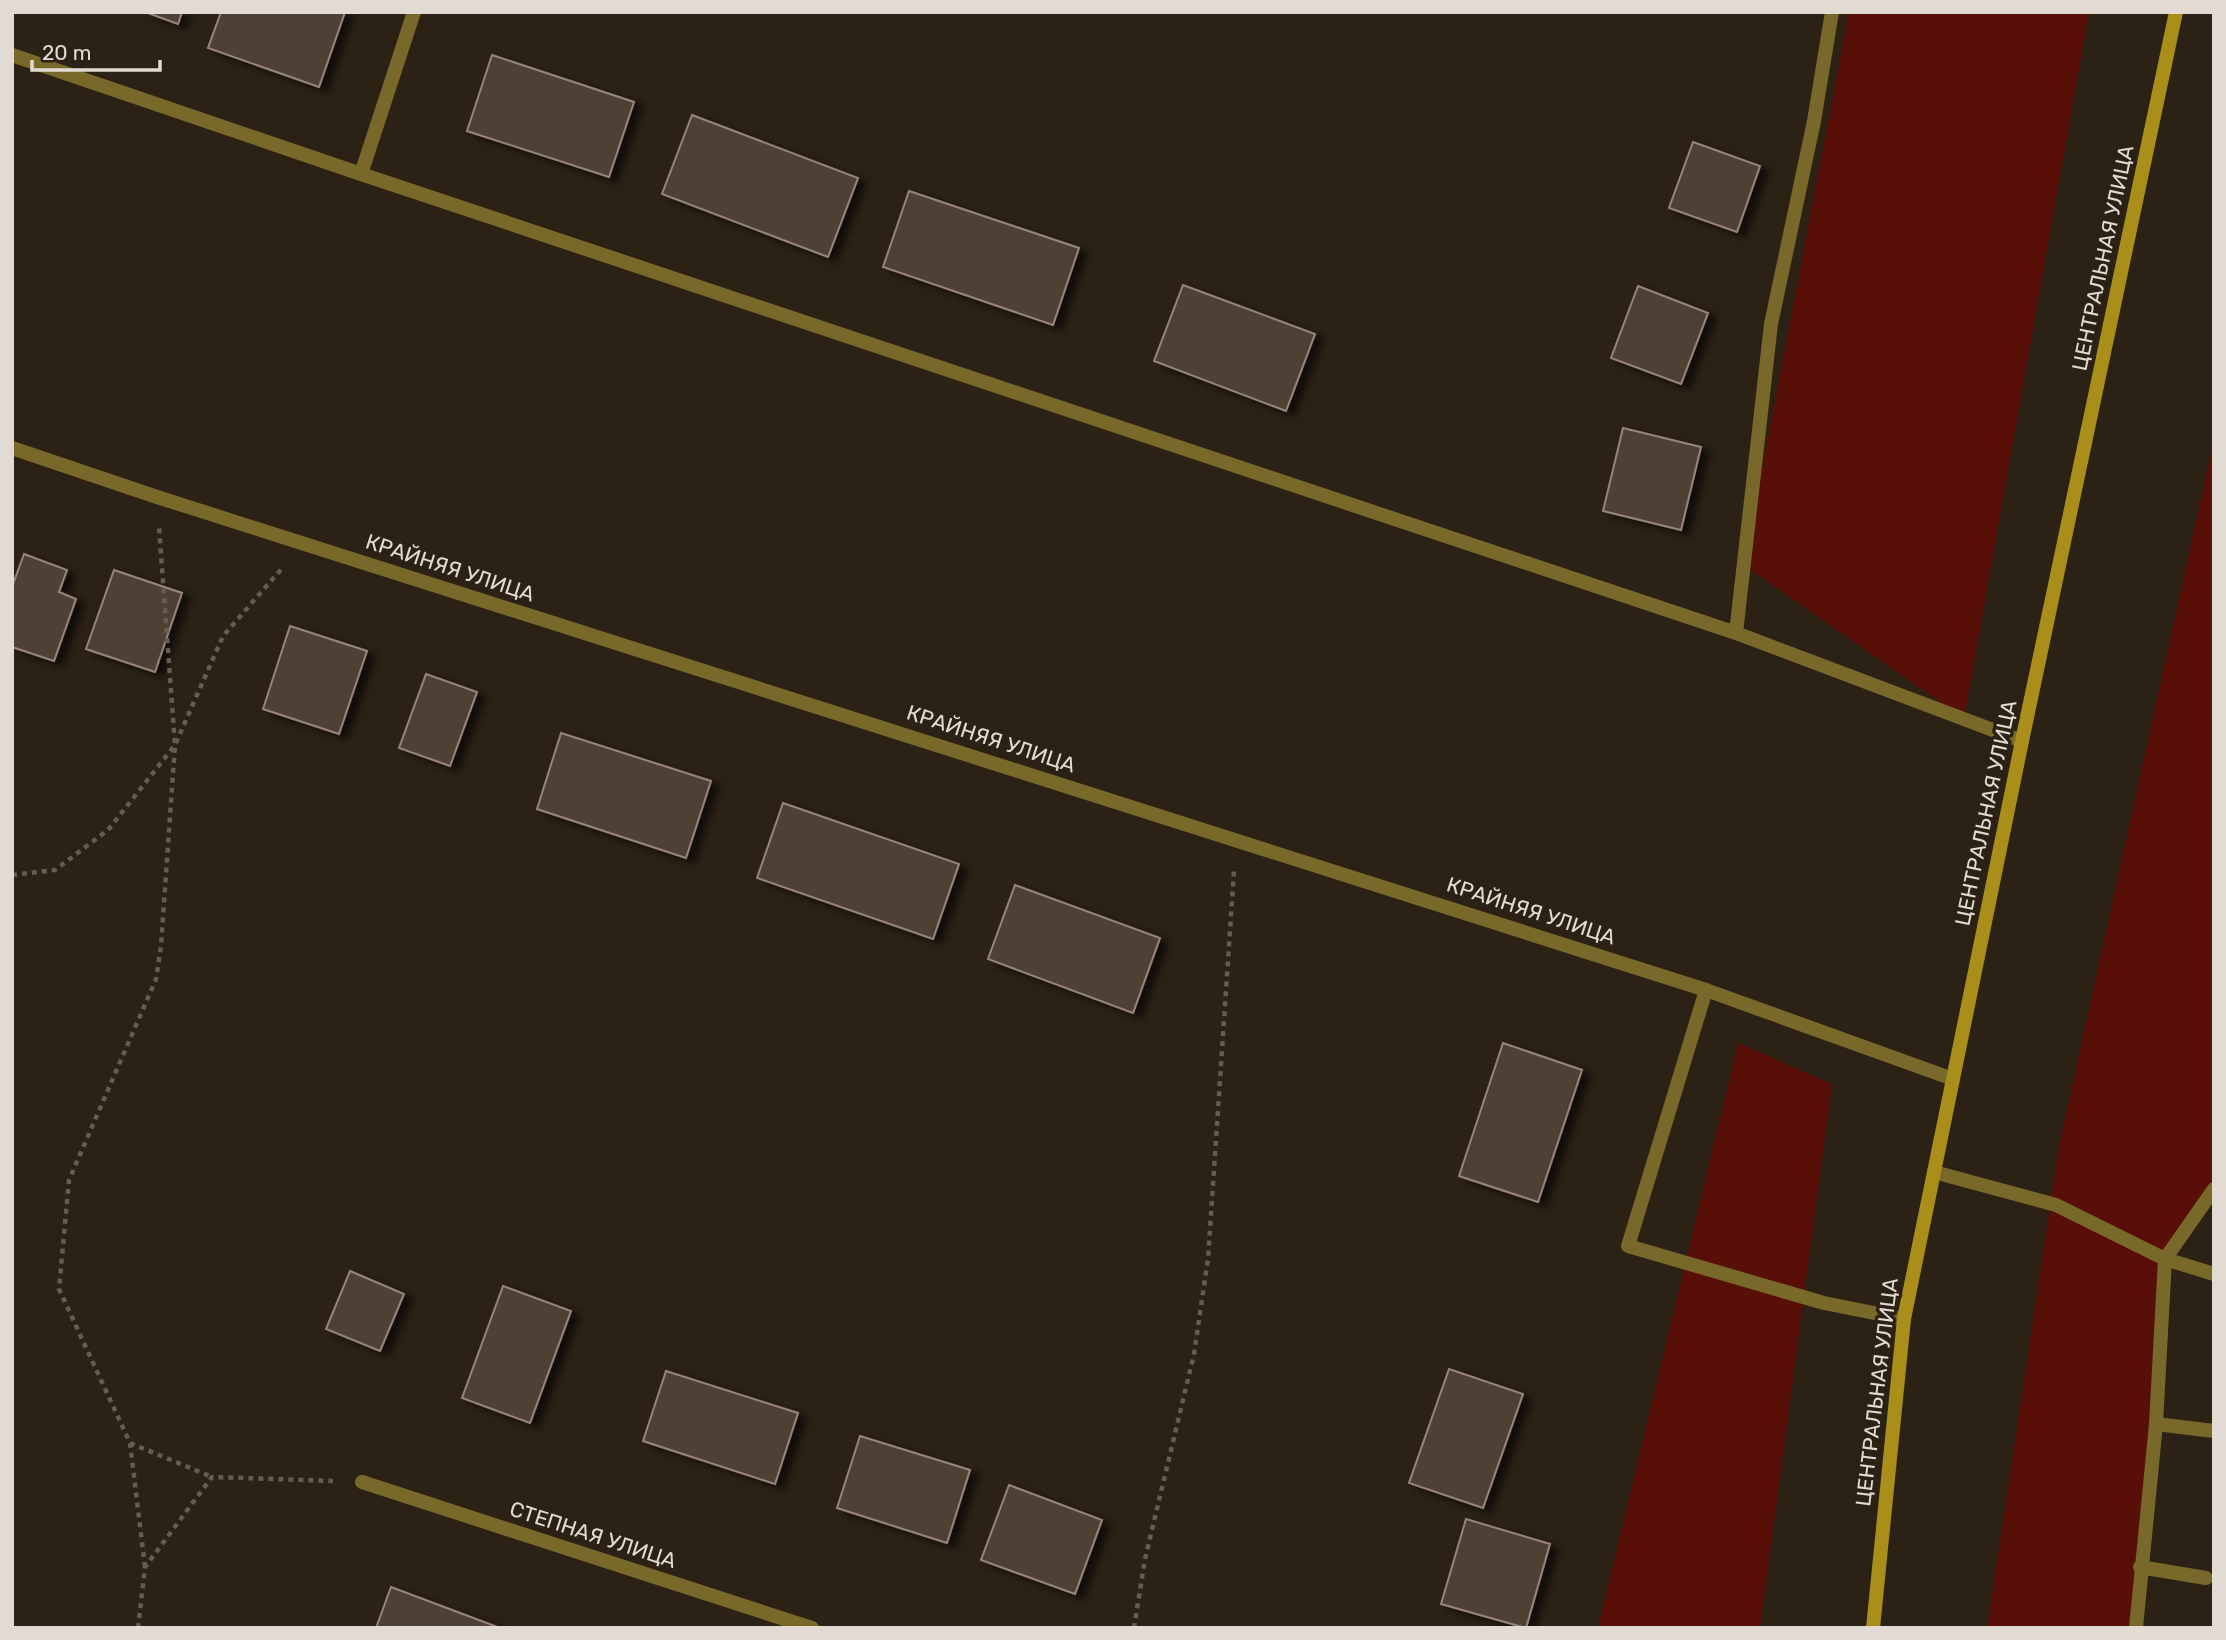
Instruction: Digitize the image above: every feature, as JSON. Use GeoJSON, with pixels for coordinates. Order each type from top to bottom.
{"type":"FeatureCollection","features":[{"type":"Feature","properties":{"kind":"main road","name":"ЦЕНТРАЛЬНАЯ УЛИЦА"},"geometry":{"type":"LineString","coordinates":[[1873,1628],[1903,1319],[2176,12]]}},
{"type":"Feature","properties":{"kind":"street"},"geometry":{"type":"LineString","coordinates":[[361,174],[414,12]]}},
{"type":"Feature","properties":{"kind":"street"},"geometry":{"type":"LineString","coordinates":[[1736,633],[1771,324],[1814,121],[1832,12]]}},
{"type":"Feature","properties":{"kind":"street"},"geometry":{"type":"LineString","coordinates":[[12,55],[1736,633],[2022,741]]}},
{"type":"Feature","properties":{"kind":"street","name":"КРАЙНЯЯ УЛИЦА"},"geometry":{"type":"LineString","coordinates":[[12,448],[303,544],[1706,990],[1953,1079]]}},
{"type":"Feature","properties":{"kind":"street"},"geometry":{"type":"LineString","coordinates":[[1706,990],[1628,1246],[1824,1303],[1903,1319]]}},
{"type":"Feature","properties":{"kind":"street"},"geometry":{"type":"LineString","coordinates":[[1934,1172],[2056,1205],[2165,1259],[2214,1274]]}},
{"type":"Feature","properties":{"kind":"street"},"geometry":{"type":"LineString","coordinates":[[2136,1628],[2156,1424],[2165,1259],[2214,1189]]}},
{"type":"Feature","properties":{"kind":"street"},"geometry":{"type":"LineString","coordinates":[[2156,1424],[2214,1431]]}},
{"type":"Feature","properties":{"kind":"street","name":"СТЕПНАЯ УЛИЦА"},"geometry":{"type":"LineString","coordinates":[[362,1482],[812,1628]]}},
{"type":"Feature","properties":{"kind":"street"},"geometry":{"type":"LineString","coordinates":[[2140,1567],[2206,1578]]}},
{"type":"Feature","properties":{"kind":"path"},"geometry":{"type":"LineString","coordinates":[[138,1628],[145,1567],[130,1443],[59,1289],[69,1180],[156,979],[161,946],[175,745],[157,497]]}},
{"type":"Feature","properties":{"kind":"path"},"geometry":{"type":"LineString","coordinates":[[12,875],[55,870],[108,830],[175,745],[223,636],[303,544]]}},
{"type":"Feature","properties":{"kind":"path"},"geometry":{"type":"LineString","coordinates":[[1133,1628],[1145,1559],[1194,1354],[1208,1259],[1236,839]]}},
{"type":"Feature","properties":{"kind":"path"},"geometry":{"type":"LineString","coordinates":[[130,1443],[212,1477],[362,1482]]}},
{"type":"Feature","properties":{"kind":"path"},"geometry":{"type":"LineString","coordinates":[[145,1567],[212,1477]]}},
{"type":"Feature","properties":{"kind":"shaded area"},"geometry":{"type":"Polygon","coordinates":[[[1849,12],[2089,12],[1964,719],[1744,565],[1849,12]]]}},
{"type":"Feature","properties":{"kind":"shaded area"},"geometry":{"type":"Polygon","coordinates":[[[2214,439],[2214,1189],[2165,1259],[2137,1628],[1987,1628],[2059,1146],[2214,439]]]}},
{"type":"Feature","properties":{"kind":"shaded area"},"geometry":{"type":"Polygon","coordinates":[[[1738,1043],[1832,1084],[1760,1628],[1598,1628],[1738,1043]]]}},
{"type":"Feature","properties":{"kind":"building"},"geometry":{"type":"Polygon","coordinates":[[[145,12],[182,12],[178,24],[145,12]]]}},
{"type":"Feature","properties":{"kind":"building"},"geometry":{"type":"Polygon","coordinates":[[[221,12],[345,12],[319,87],[208,48],[221,12]]]}},
{"type":"Feature","properties":{"kind":"building"},"geometry":{"type":"Polygon","coordinates":[[[492,55],[634,102],[609,177],[467,131],[492,55]]]}},
{"type":"Feature","properties":{"kind":"building"},"geometry":{"type":"Polygon","coordinates":[[[692,115],[858,178],[828,257],[662,194],[692,115]]]}},
{"type":"Feature","properties":{"kind":"building"},"geometry":{"type":"Polygon","coordinates":[[[1693,142],[1760,166],[1737,232],[1669,208],[1693,142]]]}},
{"type":"Feature","properties":{"kind":"building"},"geometry":{"type":"Polygon","coordinates":[[[909,191],[1079,248],[1053,325],[883,267],[909,191]]]}},
{"type":"Feature","properties":{"kind":"building"},"geometry":{"type":"Polygon","coordinates":[[[1183,285],[1315,334],[1286,411],[1154,361],[1183,285]]]}},
{"type":"Feature","properties":{"kind":"building"},"geometry":{"type":"Polygon","coordinates":[[[1638,286],[1708,313],[1681,384],[1611,358],[1638,286]]]}},
{"type":"Feature","properties":{"kind":"building"},"geometry":{"type":"Polygon","coordinates":[[[1623,428],[1701,447],[1681,530],[1603,511],[1623,428]]]}},
{"type":"Feature","properties":{"kind":"building"},"geometry":{"type":"Polygon","coordinates":[[[24,554],[67,570],[59,592],[76,599],[54,661],[12,647],[12,587],[24,554]]]}},
{"type":"Feature","properties":{"kind":"building"},"geometry":{"type":"Polygon","coordinates":[[[114,570],[182,593],[155,672],[86,649],[114,570]]]}},
{"type":"Feature","properties":{"kind":"building"},"geometry":{"type":"Polygon","coordinates":[[[290,626],[367,651],[339,734],[263,709],[290,626]]]}},
{"type":"Feature","properties":{"kind":"building"},"geometry":{"type":"Polygon","coordinates":[[[426,674],[477,692],[450,766],[399,748],[426,674]]]}},
{"type":"Feature","properties":{"kind":"building"},"geometry":{"type":"Polygon","coordinates":[[[561,733],[711,781],[686,858],[537,809],[561,733]]]}},
{"type":"Feature","properties":{"kind":"building"},"geometry":{"type":"Polygon","coordinates":[[[783,803],[959,864],[933,939],[757,878],[783,803]]]}},
{"type":"Feature","properties":{"kind":"building"},"geometry":{"type":"Polygon","coordinates":[[[1015,885],[1160,938],[1133,1013],[988,959],[1015,885]]]}},
{"type":"Feature","properties":{"kind":"building"},"geometry":{"type":"Polygon","coordinates":[[[1503,1043],[1582,1070],[1538,1202],[1459,1176],[1503,1043]]]}},
{"type":"Feature","properties":{"kind":"building"},"geometry":{"type":"Polygon","coordinates":[[[350,1271],[404,1294],[380,1351],[326,1329],[350,1271]]]}},
{"type":"Feature","properties":{"kind":"building"},"geometry":{"type":"Polygon","coordinates":[[[503,1286],[571,1311],[530,1423],[462,1398],[503,1286]]]}},
{"type":"Feature","properties":{"kind":"building"},"geometry":{"type":"Polygon","coordinates":[[[1449,1369],[1523,1394],[1483,1508],[1409,1483],[1449,1369]]]}},
{"type":"Feature","properties":{"kind":"building"},"geometry":{"type":"Polygon","coordinates":[[[666,1371],[798,1413],[775,1484],[643,1441],[666,1371]]]}},
{"type":"Feature","properties":{"kind":"building"},"geometry":{"type":"Polygon","coordinates":[[[860,1436],[970,1470],[947,1543],[837,1508],[860,1436]]]}},
{"type":"Feature","properties":{"kind":"building"},"geometry":{"type":"Polygon","coordinates":[[[1009,1485],[1102,1520],[1075,1594],[981,1560],[1009,1485]]]}},
{"type":"Feature","properties":{"kind":"building"},"geometry":{"type":"Polygon","coordinates":[[[1466,1519],[1550,1544],[1526,1628],[1441,1604],[1466,1519]]]}},
{"type":"Feature","properties":{"kind":"building"},"geometry":{"type":"Polygon","coordinates":[[[391,1587],[500,1628],[376,1628],[391,1587]]]}}]}
